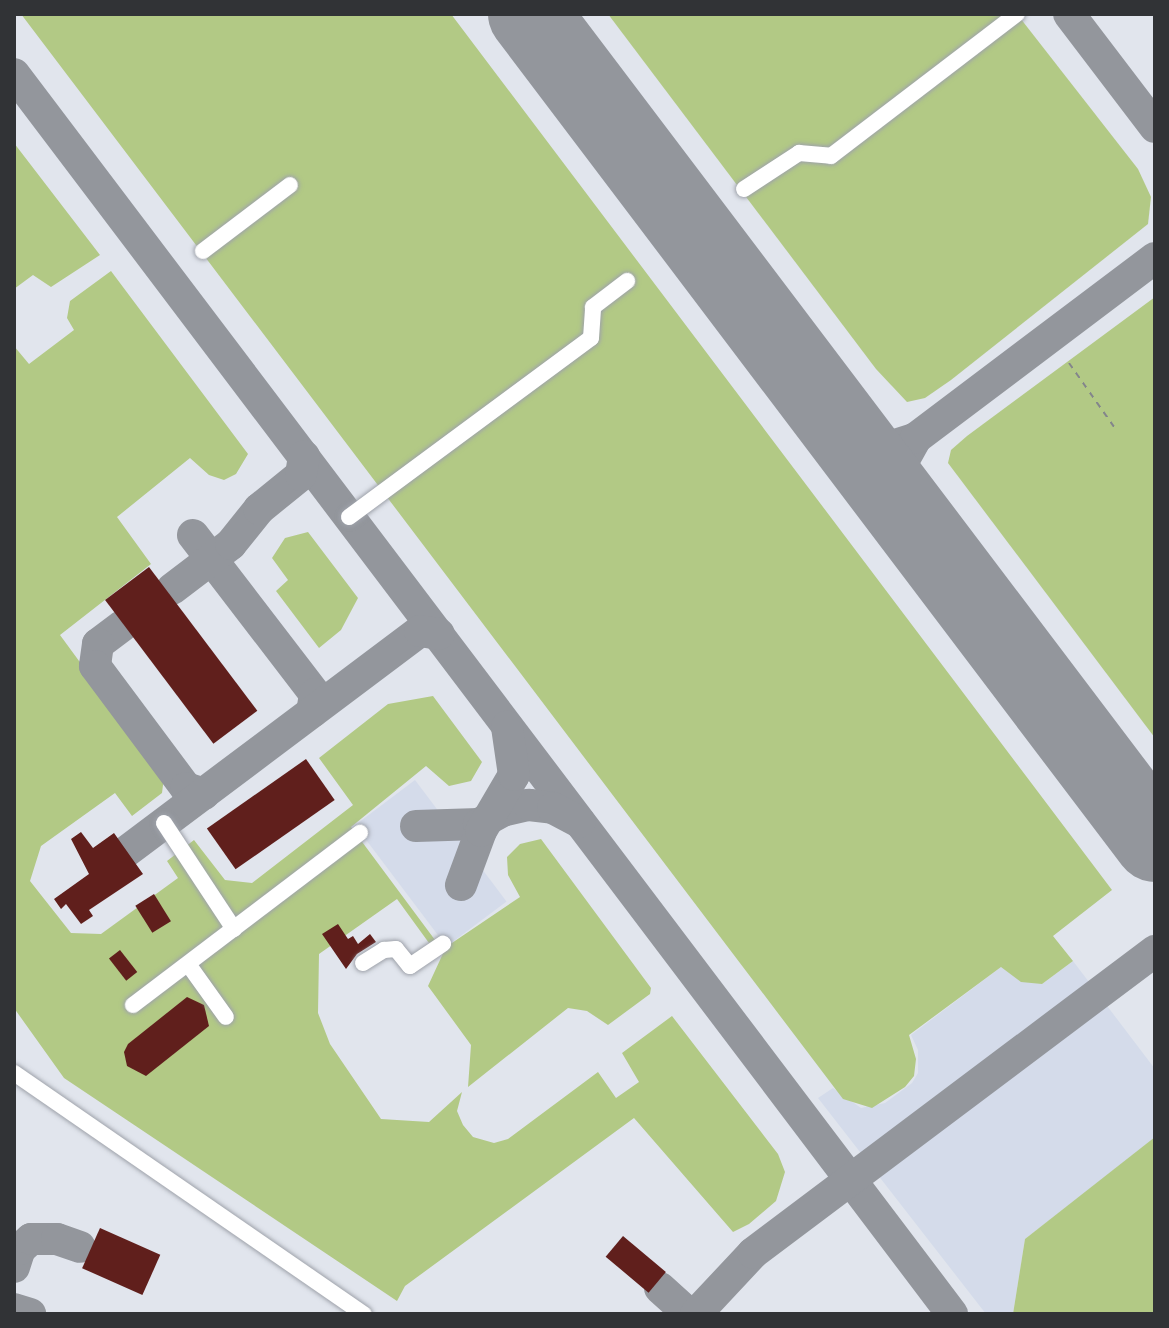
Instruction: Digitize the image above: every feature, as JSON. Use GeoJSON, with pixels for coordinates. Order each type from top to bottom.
{"type":"FeatureCollection","features":[{"type":"Feature","properties":{"kind":"lane"},"geometry":{"type":"LineString","coordinates":[[744,189],[799,153],[831,156],[1017,14]]}},
{"type":"Feature","properties":{"kind":"lane"},"geometry":{"type":"LineString","coordinates":[[203,251],[290,185]]}},
{"type":"Feature","properties":{"kind":"lane"},"geometry":{"type":"LineString","coordinates":[[349,517],[591,338],[593,307],[627,281]]}},
{"type":"Feature","properties":{"kind":"lane"},"geometry":{"type":"LineString","coordinates":[[164,823],[234,929]]}},
{"type":"Feature","properties":{"kind":"lane"},"geometry":{"type":"LineString","coordinates":[[133,1005],[360,833]]}},
{"type":"Feature","properties":{"kind":"lane"},"geometry":{"type":"LineString","coordinates":[[363,963],[384,950],[396,949],[410,966],[443,944]]}},
{"type":"Feature","properties":{"kind":"lane"},"geometry":{"type":"LineString","coordinates":[[188,964],[226,1017]]}},
{"type":"Feature","properties":{"kind":"lane"},"geometry":{"type":"LineString","coordinates":[[14,1073],[364,1314]]}},
{"type":"Feature","properties":{"kind":"path"},"geometry":{"type":"LineString","coordinates":[[1069,363],[1117,431]]}},
{"type":"Feature","properties":{"kind":"shaded area"},"geometry":{"type":"Polygon","coordinates":[[[415,780],[506,901],[447,947],[355,825],[415,780]]]}},
{"type":"Feature","properties":{"kind":"shaded area"},"geometry":{"type":"Polygon","coordinates":[[[1073,961],[1155,1069],[1155,1139],[1025,1239],[1013,1314],[986,1314],[818,1098],[833,1088],[861,1108],[885,1103],[912,1083],[918,1073],[918,1050],[911,1035],[1001,967],[1042,984],[1073,961]]]}},
{"type":"Feature","properties":{"kind":"green space"},"geometry":{"type":"Polygon","coordinates":[[[21,14],[451,14],[1112,890],[1053,936],[1073,961],[1042,984],[1021,982],[1001,967],[909,1035],[916,1059],[914,1076],[905,1087],[872,1108],[843,1099],[21,14]]]}},
{"type":"Feature","properties":{"kind":"green space"},"geometry":{"type":"Polygon","coordinates":[[[608,14],[1017,14],[1138,169],[1151,197],[1148,224],[951,380],[925,398],[907,402],[876,369],[608,14]]]}},
{"type":"Feature","properties":{"kind":"green space"},"geometry":{"type":"Polygon","coordinates":[[[14,143],[100,255],[51,287],[33,275],[14,289],[14,143]]]}},
{"type":"Feature","properties":{"kind":"green space"},"geometry":{"type":"Polygon","coordinates":[[[111,271],[248,454],[236,474],[224,480],[209,475],[190,458],[117,517],[151,564],[60,635],[164,777],[162,793],[132,816],[115,793],[41,846],[30,881],[71,933],[101,934],[178,878],[167,861],[194,840],[225,880],[252,883],[353,805],[319,758],[388,704],[433,696],[482,762],[471,781],[449,786],[426,766],[351,827],[435,940],[429,943],[397,899],[319,954],[318,1013],[330,1044],[381,1119],[429,1122],[462,1092],[457,1111],[463,1125],[473,1137],[494,1143],[508,1139],[598,1072],[616,1098],[639,1082],[622,1053],[672,1016],[778,1154],[785,1172],[776,1201],[749,1224],[733,1232],[634,1118],[405,1286],[397,1301],[64,1078],[14,1008],[14,346],[29,364],[74,330],[67,318],[70,301],[111,271]]]}},
{"type":"Feature","properties":{"kind":"green space"},"geometry":{"type":"Polygon","coordinates":[[[1155,297],[1155,738],[948,463],[951,450],[967,436],[1155,297]]]}},
{"type":"Feature","properties":{"kind":"green space"},"geometry":{"type":"Polygon","coordinates":[[[308,532],[358,598],[341,630],[319,648],[276,591],[288,580],[272,558],[285,538],[308,532]]]}},
{"type":"Feature","properties":{"kind":"green space"},"geometry":{"type":"Polygon","coordinates":[[[541,839],[651,988],[650,994],[608,1025],[587,1011],[568,1008],[468,1087],[471,1045],[428,986],[446,947],[520,897],[508,875],[507,857],[520,844],[541,839]]]}},
{"type":"Feature","properties":{"kind":"green space"},"geometry":{"type":"Polygon","coordinates":[[[1155,1137],[1155,1314],[1013,1314],[1025,1239],[1155,1137]]]}},
{"type":"Feature","properties":{"kind":"building"},"geometry":{"type":"Polygon","coordinates":[[[149,567],[257,711],[213,744],[105,600],[149,567]]]}},
{"type":"Feature","properties":{"kind":"building"},"geometry":{"type":"Polygon","coordinates":[[[306,759],[335,800],[236,869],[207,828],[306,759]]]}},
{"type":"Feature","properties":{"kind":"building"},"geometry":{"type":"Polygon","coordinates":[[[81,832],[93,848],[114,833],[143,874],[89,910],[93,916],[81,924],[66,904],[61,909],[54,899],[89,874],[71,839],[81,832]]]}},
{"type":"Feature","properties":{"kind":"building"},"geometry":{"type":"Polygon","coordinates":[[[154,894],[171,921],[152,933],[135,906],[154,894]]]}},
{"type":"Feature","properties":{"kind":"building"},"geometry":{"type":"Polygon","coordinates":[[[338,924],[348,939],[353,936],[358,944],[370,934],[376,942],[357,954],[346,969],[322,934],[338,924]]]}},
{"type":"Feature","properties":{"kind":"building"},"geometry":{"type":"Polygon","coordinates":[[[120,950],[137,972],[126,981],[109,959],[120,950]]]}},
{"type":"Feature","properties":{"kind":"building"},"geometry":{"type":"Polygon","coordinates":[[[187,997],[204,1005],[209,1026],[146,1076],[127,1066],[124,1052],[128,1044],[187,997]]]}},
{"type":"Feature","properties":{"kind":"building"},"geometry":{"type":"Polygon","coordinates":[[[100,1228],[160,1255],[142,1295],[82,1268],[100,1228]]]}},
{"type":"Feature","properties":{"kind":"building"},"geometry":{"type":"Polygon","coordinates":[[[623,1236],[666,1272],[649,1293],[606,1257],[623,1236]]]}},
{"type":"Feature","properties":{"kind":"taxiway"},"geometry":{"type":"LineString","coordinates":[[1069,14],[1155,127]]}},
{"type":"Feature","properties":{"kind":"taxiway"},"geometry":{"type":"LineString","coordinates":[[14,74],[952,1314]]}},
{"type":"Feature","properties":{"kind":"taxiway"},"geometry":{"type":"LineString","coordinates":[[903,509],[901,465],[916,438],[1155,258]]}},
{"type":"Feature","properties":{"kind":"taxiway"},"geometry":{"type":"LineString","coordinates":[[846,432],[889,447],[916,438]]}},
{"type":"Feature","properties":{"kind":"taxiway"},"geometry":{"type":"LineString","coordinates":[[172,589],[231,544],[259,509],[301,475],[304,456]]}},
{"type":"Feature","properties":{"kind":"taxiway"},"geometry":{"type":"LineString","coordinates":[[193,535],[315,694],[312,712]]}},
{"type":"Feature","properties":{"kind":"taxiway"},"geometry":{"type":"LineString","coordinates":[[122,626],[98,644],[95,666],[186,788],[204,794]]}},
{"type":"Feature","properties":{"kind":"taxiway"},"geometry":{"type":"LineString","coordinates":[[127,851],[420,631],[439,634]]}},
{"type":"Feature","properties":{"kind":"taxiway"},"geometry":{"type":"LineString","coordinates":[[461,885],[481,831],[514,775],[507,727]]}},
{"type":"Feature","properties":{"kind":"taxiway"},"geometry":{"type":"LineString","coordinates":[[416,826],[479,824],[502,811],[529,805],[553,808],[579,822]]}},
{"type":"Feature","properties":{"kind":"taxiway"},"geometry":{"type":"LineString","coordinates":[[696,1314],[753,1253],[1155,951]]}},
{"type":"Feature","properties":{"kind":"taxiway"},"geometry":{"type":"LineString","coordinates":[[14,1267],[20,1249],[31,1239],[57,1239],[80,1247]]}},
{"type":"Feature","properties":{"kind":"taxiway"},"geometry":{"type":"LineString","coordinates":[[660,1288],[689,1314]]}},
{"type":"Feature","properties":{"kind":"taxiway"},"geometry":{"type":"LineString","coordinates":[[14,1309],[30,1314]]}},
{"type":"Feature","properties":{"kind":"runway"},"geometry":{"type":"LineString","coordinates":[[529,14],[1155,841]]}}]}
